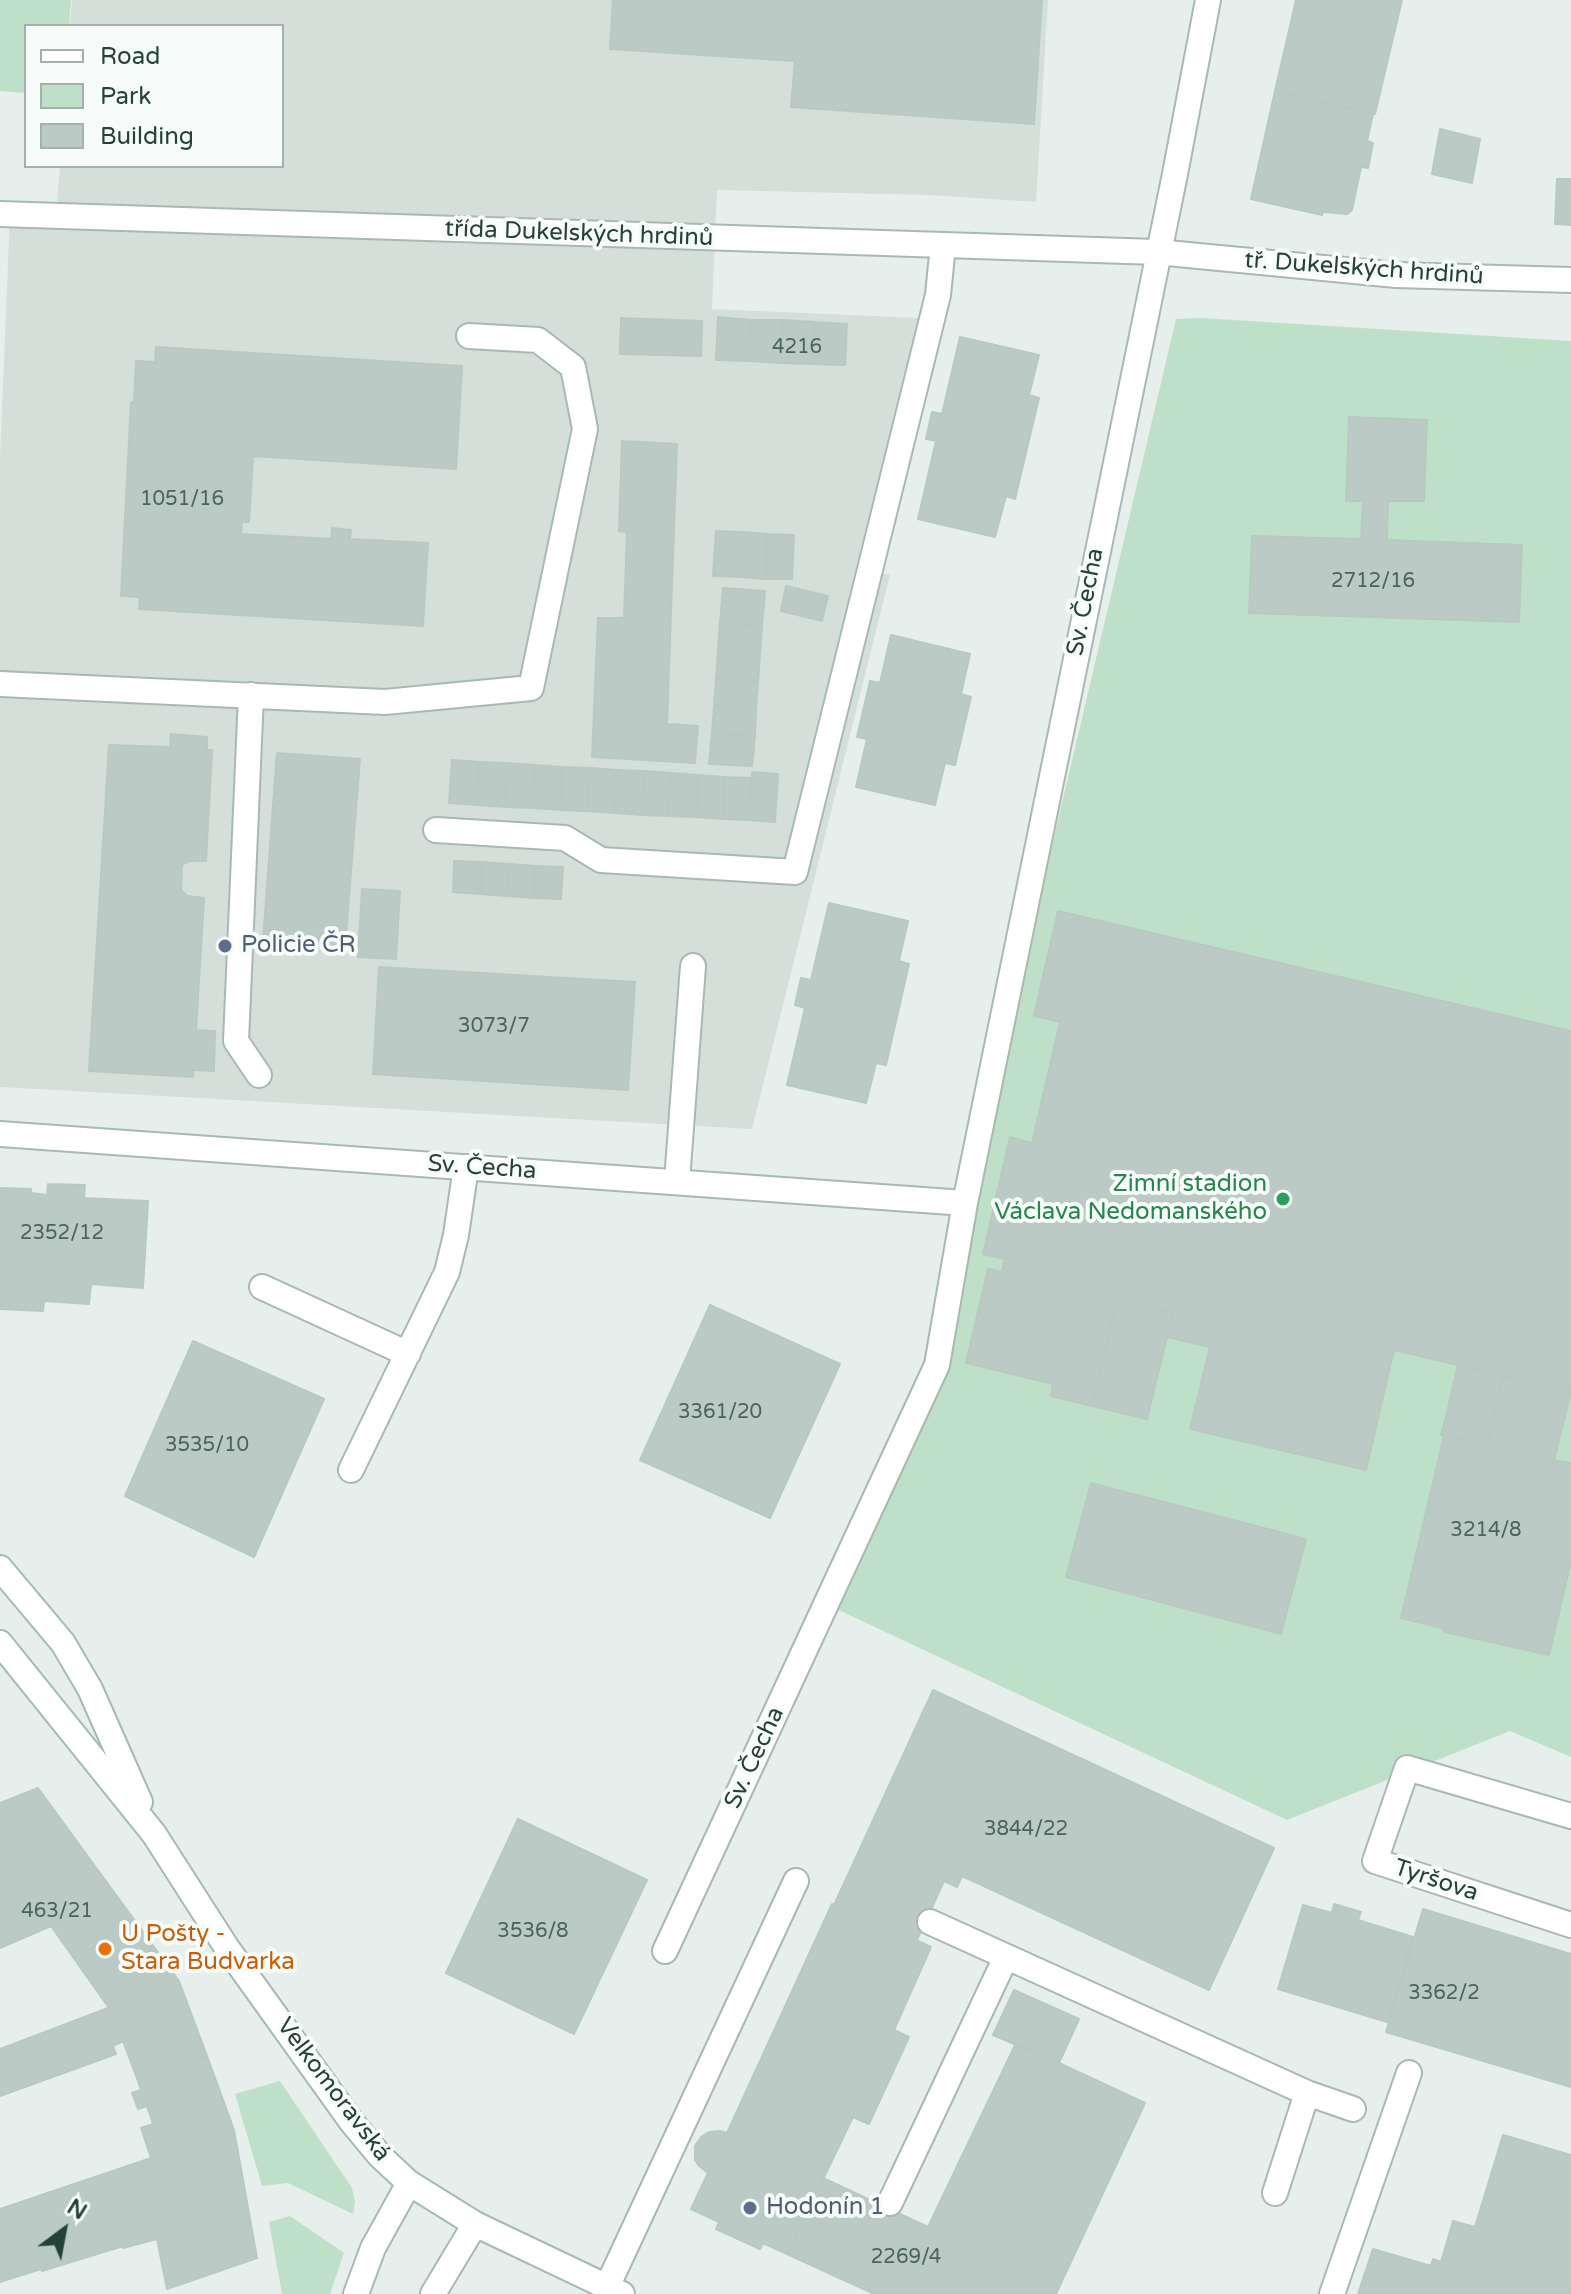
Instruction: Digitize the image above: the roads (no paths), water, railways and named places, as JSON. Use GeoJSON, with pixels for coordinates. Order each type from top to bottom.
{"type":"FeatureCollection","features":[{"type":"Feature","properties":{"kind":"street","name":"Sv. Čecha"},"geometry":{"type":"LineString","coordinates":[[665,1951],[937,1365],[965,1203],[1208,0]]}},
{"type":"Feature","properties":{"kind":"street","name":"třída Dukelských hrdinů"},"geometry":{"type":"LineString","coordinates":[[0,214],[1157,252]]}},
{"type":"Feature","properties":{"kind":"street"},"geometry":{"type":"LineString","coordinates":[[436,830],[565,838],[601,860],[795,872],[938,295],[943,245]]}},
{"type":"Feature","properties":{"kind":"street","name":"tř. Dukelských hrdinů"},"geometry":{"type":"LineString","coordinates":[[1157,252],[1396,275],[1571,280]]}},
{"type":"Feature","properties":{"kind":"street"},"geometry":{"type":"LineString","coordinates":[[0,684],[385,702],[531,688],[585,429],[573,367],[538,340],[469,336]]}},
{"type":"Feature","properties":{"kind":"street"},"geometry":{"type":"LineString","coordinates":[[251,695],[236,1041],[259,1075]]}},
{"type":"Feature","properties":{"kind":"street"},"geometry":{"type":"LineString","coordinates":[[677,1181],[693,966]]}},
{"type":"Feature","properties":{"kind":"street","name":"Sv. Čecha"},"geometry":{"type":"LineString","coordinates":[[0,1134],[965,1203]]}},
{"type":"Feature","properties":{"kind":"street"},"geometry":{"type":"LineString","coordinates":[[351,1470],[447,1272],[466,1167]]}},
{"type":"Feature","properties":{"kind":"street"},"geometry":{"type":"LineString","coordinates":[[262,1287],[408,1354]]}},
{"type":"Feature","properties":{"kind":"street","name":"Velkomoravská"},"geometry":{"type":"LineString","coordinates":[[0,1568],[63,1643],[90,1689],[154,1834]]}},
{"type":"Feature","properties":{"kind":"street","name":"Velkomoravská"},"geometry":{"type":"LineString","coordinates":[[0,1643],[154,1834],[227,1948],[351,2121],[380,2156],[409,2183],[475,2224],[615,2291]]}},
{"type":"Feature","properties":{"kind":"street","name":"Tyršova"},"geometry":{"type":"LineString","coordinates":[[1571,1816],[1407,1768],[1375,1861],[1571,1925]]}},
{"type":"Feature","properties":{"kind":"street"},"geometry":{"type":"LineString","coordinates":[[615,2291],[796,1881]]}},
{"type":"Feature","properties":{"kind":"street"},"geometry":{"type":"LineString","coordinates":[[930,1922],[1307,2093],[1353,2109]]}},
{"type":"Feature","properties":{"kind":"street"},"geometry":{"type":"LineString","coordinates":[[890,2203],[1006,1957]]}},
{"type":"Feature","properties":{"kind":"street"},"geometry":{"type":"LineString","coordinates":[[1332,2294],[1409,2073]]}},
{"type":"Feature","properties":{"kind":"street"},"geometry":{"type":"LineString","coordinates":[[1275,2193],[1307,2093]]}},
{"type":"Feature","properties":{"kind":"street"},"geometry":{"type":"LineString","coordinates":[[356,2294],[373,2248],[409,2183]]}},
{"type":"Feature","properties":{"kind":"street"},"geometry":{"type":"LineString","coordinates":[[433,2294],[475,2224]]}},
{"type":"Feature","properties":{"kind":"place","name":"Policie ČR"},"geometry":{"type":"Point","coordinates":[225,946]}},
{"type":"Feature","properties":{"kind":"place","name":"Zimní stadion Václava Nedomanského"},"geometry":{"type":"Point","coordinates":[1283,1199]}},
{"type":"Feature","properties":{"kind":"place","name":"U Pošty - Stara Budvarka"},"geometry":{"type":"Point","coordinates":[105,1949]}},
{"type":"Feature","properties":{"kind":"place","name":"Hodonín 1"},"geometry":{"type":"Point","coordinates":[750,2208]}}]}
